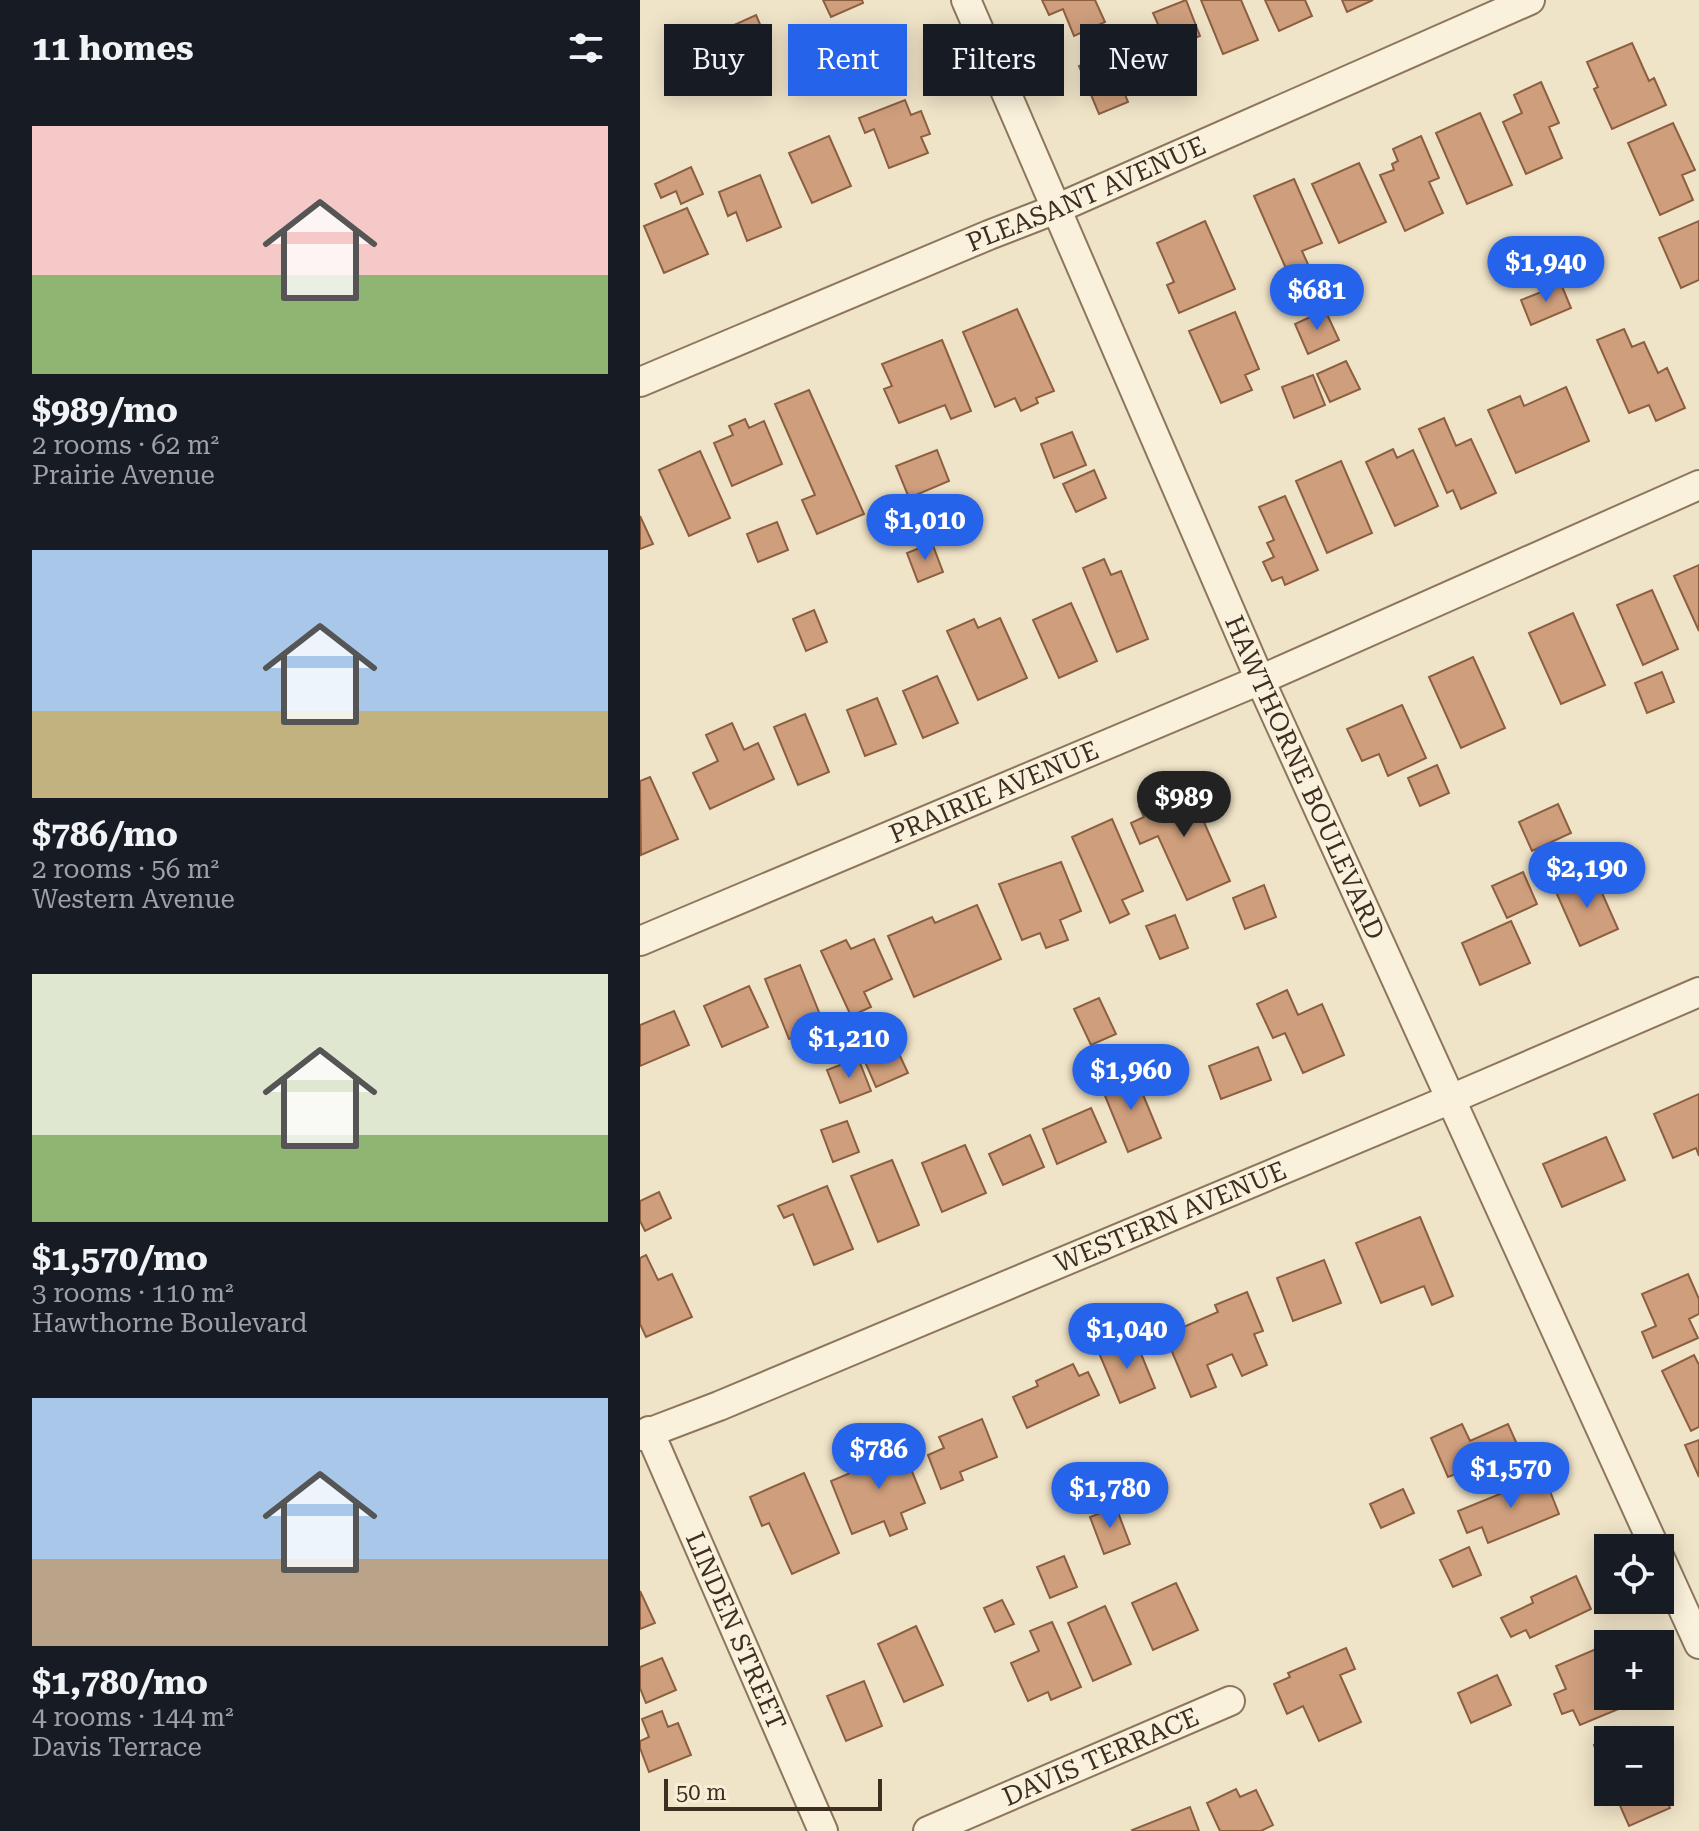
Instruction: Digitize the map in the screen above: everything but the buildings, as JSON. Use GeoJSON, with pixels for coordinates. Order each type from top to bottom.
{"type":"FeatureCollection","features":[{"type":"Feature","properties":{"kind":"street","name":"HAWTHORNE BOULEVARD"},"geometry":{"type":"LineString","coordinates":[[966,0],[1260,680],[1649,1534]]}},
{"type":"Feature","properties":{"kind":"street","name":"PLEASANT AVENUE"},"geometry":{"type":"LineString","coordinates":[[640,382],[1056,209],[1530,0]]}},
{"type":"Feature","properties":{"kind":"street","name":"PRAIRIE AVENUE"},"geometry":{"type":"LineString","coordinates":[[640,941],[1260,680],[1699,485]]}},
{"type":"Feature","properties":{"kind":"street","name":"WESTERN AVENUE"},"geometry":{"type":"LineString","coordinates":[[644,1434],[719,1406],[1699,992]]}},
{"type":"Feature","properties":{"kind":"street","name":"LINDEN STREET"},"geometry":{"type":"LineString","coordinates":[[644,1434],[823,1831]]}},
{"type":"Feature","properties":{"kind":"street"},"geometry":{"type":"LineString","coordinates":[[1674,1589],[1699,1644]]}},
{"type":"Feature","properties":{"kind":"street","name":"DAVIS TERRACE"},"geometry":{"type":"LineString","coordinates":[[928,1831],[1230,1701]]}}]}
